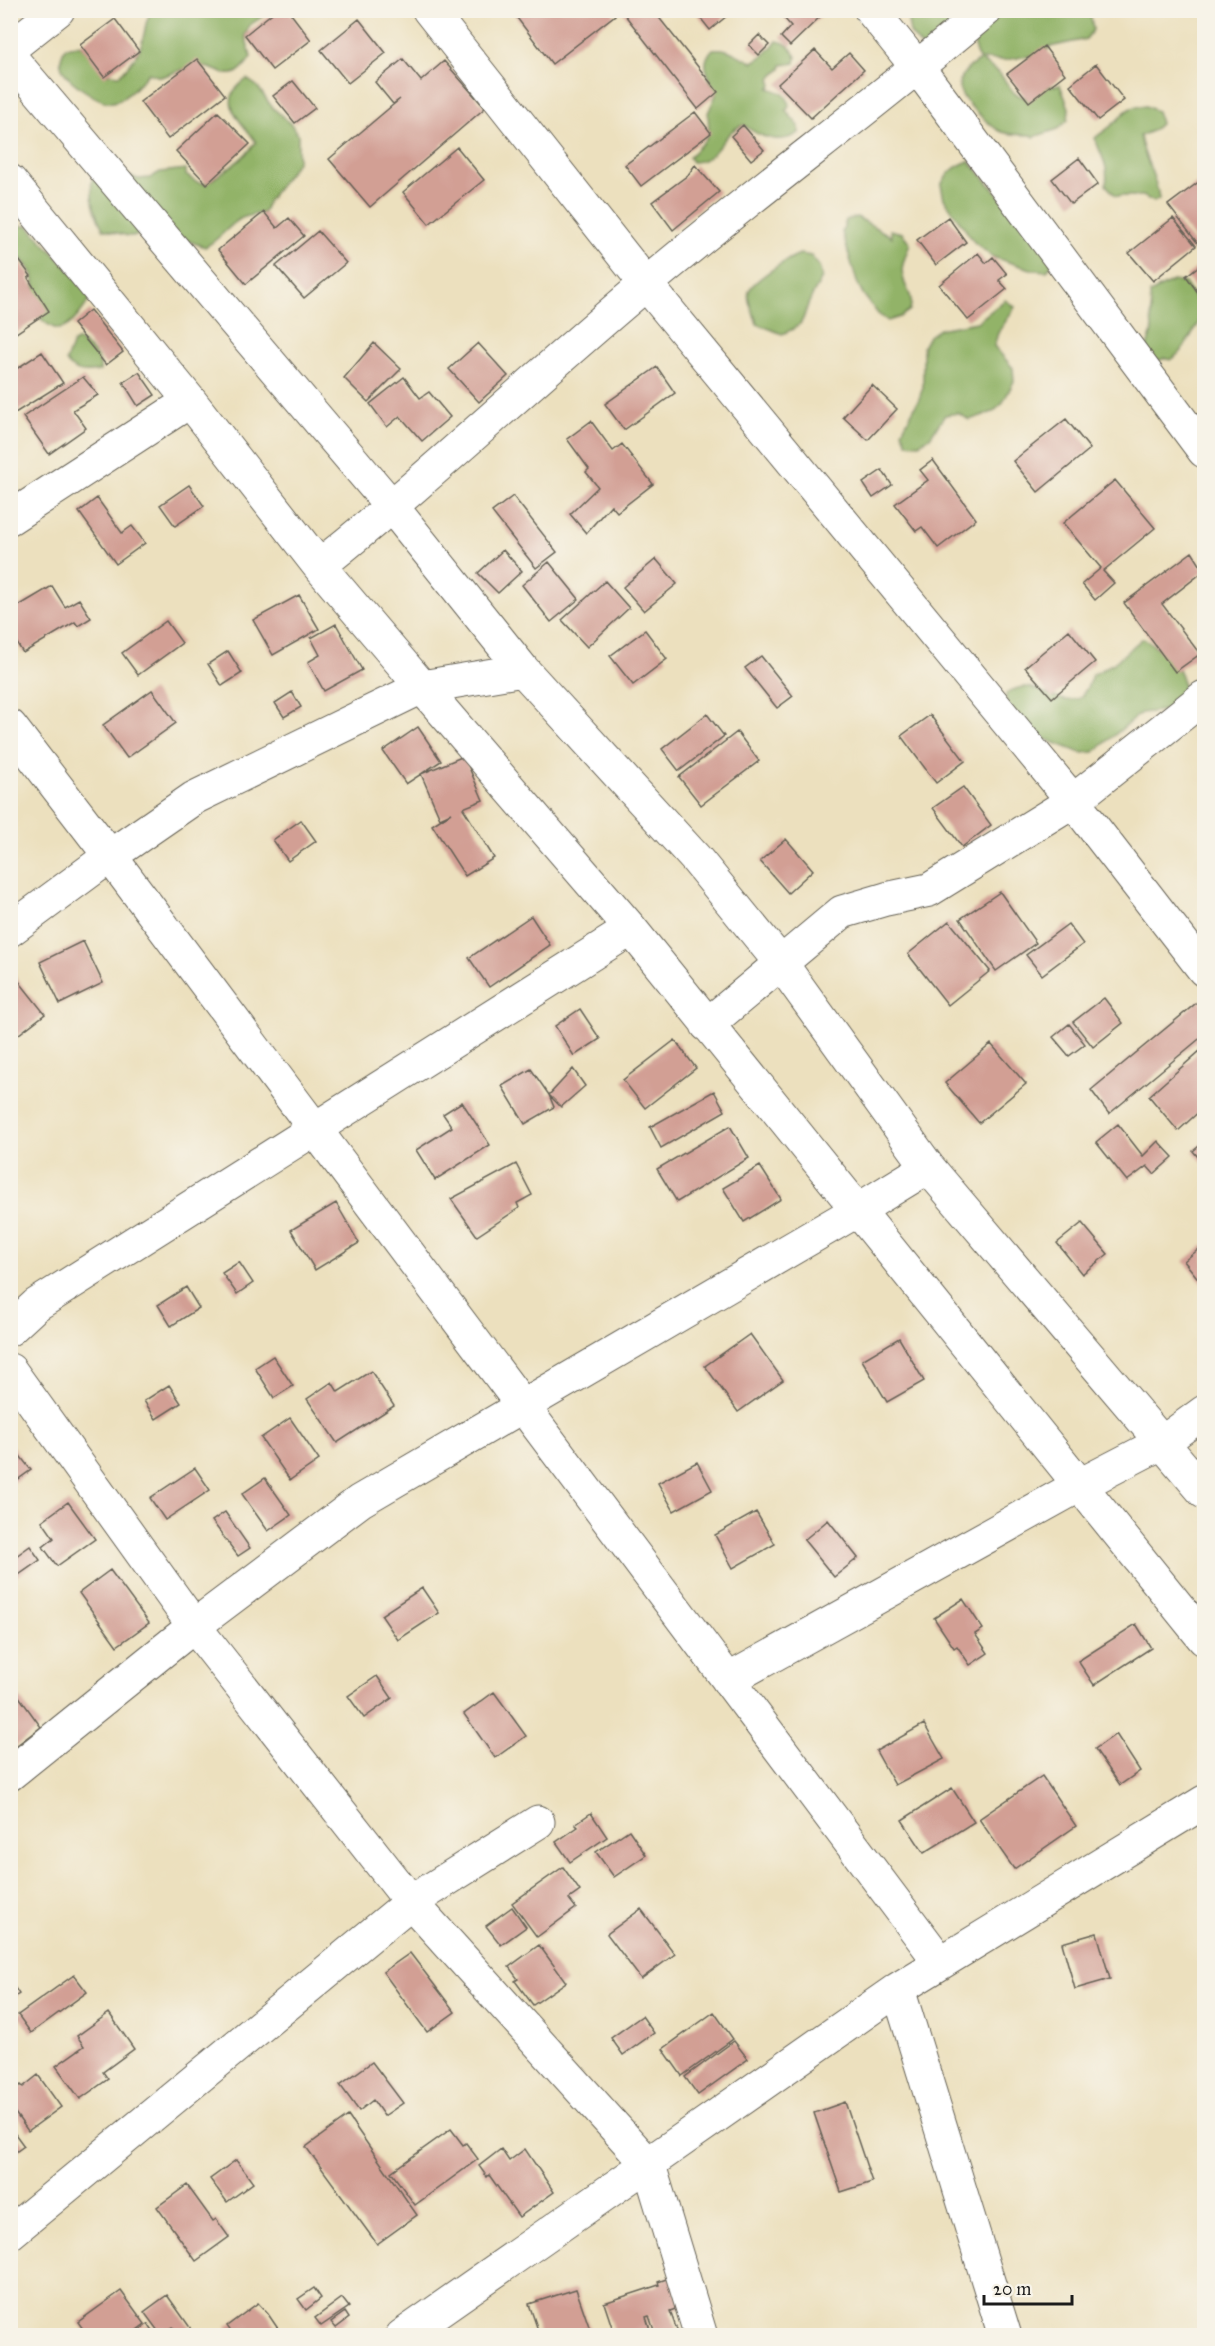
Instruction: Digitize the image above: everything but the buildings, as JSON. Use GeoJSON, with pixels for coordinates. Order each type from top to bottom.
{"type":"FeatureCollection","features":[{"type":"Feature","properties":{"kind":"street"},"geometry":{"type":"LineString","coordinates":[[10,48],[58,10]]}},
{"type":"Feature","properties":{"kind":"street"},"geometry":{"type":"LineString","coordinates":[[429,10],[646,284],[1073,801],[1204,970]]}},
{"type":"Feature","properties":{"kind":"street"},"geometry":{"type":"LineString","coordinates":[[871,10],[918,68],[1204,451]]}},
{"type":"Feature","properties":{"kind":"street"},"geometry":{"type":"LineString","coordinates":[[320,567],[393,508],[646,284],[918,68],[986,10]]}},
{"type":"Feature","properties":{"kind":"street"},"geometry":{"type":"LineString","coordinates":[[10,57],[393,508],[523,670],[697,860],[780,962],[928,1167],[1204,1492]]}},
{"type":"Feature","properties":{"kind":"street"},"geometry":{"type":"LineString","coordinates":[[10,182],[190,401],[320,567],[631,929],[1204,1639]]}},
{"type":"Feature","properties":{"kind":"street"},"geometry":{"type":"LineString","coordinates":[[10,518],[190,401]]}},
{"type":"Feature","properties":{"kind":"street"},"geometry":{"type":"LineString","coordinates":[[10,930],[110,856],[194,798],[422,687],[523,670]]}},
{"type":"Feature","properties":{"kind":"street"},"geometry":{"type":"LineString","coordinates":[[708,1024],[842,912],[886,899],[929,890],[1073,801],[1204,697]]}},
{"type":"Feature","properties":{"kind":"street"},"geometry":{"type":"LineString","coordinates":[[10,726],[940,1962]]}},
{"type":"Feature","properties":{"kind":"street"},"geometry":{"type":"LineString","coordinates":[[10,1329],[36,1305],[631,929]]}},
{"type":"Feature","properties":{"kind":"street"},"geometry":{"type":"LineString","coordinates":[[10,1774],[194,1626],[360,1501],[928,1167]]}},
{"type":"Feature","properties":{"kind":"street"},"geometry":{"type":"LineString","coordinates":[[10,1370],[194,1626],[411,1902],[649,2164],[701,2336]]}},
{"type":"Feature","properties":{"kind":"street"},"geometry":{"type":"LineString","coordinates":[[728,1680],[1080,1485],[1163,1442],[1204,1412]]}},
{"type":"Feature","properties":{"kind":"street"},"geometry":{"type":"LineString","coordinates":[[402,2336],[898,1989],[1204,1802]]}},
{"type":"Feature","properties":{"kind":"street"},"geometry":{"type":"LineString","coordinates":[[10,2233],[411,1902],[538,1822]]}},
{"type":"Feature","properties":{"kind":"street"},"geometry":{"type":"LineString","coordinates":[[898,1989],[1005,2336]]}},
{"type":"Feature","properties":{"kind":"green space"},"geometry":{"type":"Polygon","coordinates":[[[152,11],[271,11],[250,25],[245,35],[251,57],[244,67],[231,74],[197,66],[160,77],[149,73],[129,94],[113,102],[93,96],[66,75],[61,61],[65,48],[80,45],[107,74],[120,75],[140,49],[147,20],[152,11]]]}},
{"type":"Feature","properties":{"kind":"green space"},"geometry":{"type":"Polygon","coordinates":[[[917,11],[976,11],[924,50],[910,33],[908,21],[917,11]]]}},
{"type":"Feature","properties":{"kind":"green space"},"geometry":{"type":"Polygon","coordinates":[[[993,11],[1086,11],[1091,17],[1093,30],[1086,39],[1050,47],[1042,56],[981,60],[1000,74],[1014,93],[1025,98],[1047,87],[1060,85],[1069,108],[1068,120],[1058,129],[1034,137],[1002,132],[975,111],[963,96],[960,89],[962,75],[980,60],[976,54],[975,41],[993,11]]]}},
{"type":"Feature","properties":{"kind":"green space"},"geometry":{"type":"Polygon","coordinates":[[[777,41],[791,49],[796,57],[795,63],[782,65],[781,69],[770,79],[772,85],[769,88],[787,98],[789,106],[786,111],[799,126],[799,133],[785,139],[771,138],[744,125],[730,133],[708,157],[692,162],[689,157],[709,133],[708,113],[716,95],[707,72],[708,55],[713,49],[725,49],[753,62],[764,55],[777,41]]]}},
{"type":"Feature","properties":{"kind":"green space"},"geometry":{"type":"Polygon","coordinates":[[[247,79],[257,86],[272,107],[291,124],[298,135],[298,161],[268,201],[264,212],[240,219],[205,247],[169,234],[128,236],[103,229],[93,205],[92,179],[126,175],[138,179],[150,178],[160,172],[186,169],[186,175],[196,182],[207,184],[245,155],[256,142],[238,118],[231,103],[232,95],[237,87],[247,79]]]}},
{"type":"Feature","properties":{"kind":"green space"},"geometry":{"type":"Polygon","coordinates":[[[1146,106],[1157,111],[1161,123],[1152,131],[1140,136],[1158,191],[1159,199],[1154,202],[1143,196],[1116,196],[1106,185],[1105,166],[1095,138],[1127,110],[1146,106]]]}},
{"type":"Feature","properties":{"kind":"green space"},"geometry":{"type":"Polygon","coordinates":[[[969,161],[1055,259],[1047,271],[1034,270],[993,257],[974,242],[944,199],[941,185],[952,170],[969,161]]]}},
{"type":"Feature","properties":{"kind":"green space"},"geometry":{"type":"Polygon","coordinates":[[[857,217],[892,237],[890,230],[902,233],[910,243],[902,273],[911,304],[910,310],[900,317],[888,321],[878,314],[857,282],[842,232],[846,220],[857,217]]]}},
{"type":"Feature","properties":{"kind":"green space"},"geometry":{"type":"Polygon","coordinates":[[[10,226],[28,226],[92,294],[78,315],[64,328],[53,328],[38,316],[33,274],[11,245],[10,226]]]}},
{"type":"Feature","properties":{"kind":"green space"},"geometry":{"type":"Polygon","coordinates":[[[800,254],[811,256],[819,266],[822,277],[800,324],[782,334],[757,324],[748,295],[752,286],[780,265],[800,254]]]}},
{"type":"Feature","properties":{"kind":"green space"},"geometry":{"type":"Polygon","coordinates":[[[1173,281],[1185,283],[1200,306],[1202,318],[1181,352],[1170,360],[1165,358],[1153,363],[1145,353],[1152,331],[1150,293],[1173,281]]]}},
{"type":"Feature","properties":{"kind":"green space"},"geometry":{"type":"Polygon","coordinates":[[[1005,300],[1015,307],[998,333],[994,346],[1013,368],[1014,381],[1002,404],[993,412],[969,420],[958,413],[945,415],[930,437],[919,444],[907,443],[902,431],[923,387],[923,347],[929,336],[939,329],[977,322],[1005,300]]]}},
{"type":"Feature","properties":{"kind":"green space"},"geometry":{"type":"Polygon","coordinates":[[[79,340],[97,357],[100,371],[76,370],[66,361],[73,343],[79,340]]]}},
{"type":"Feature","properties":{"kind":"green space"},"geometry":{"type":"Polygon","coordinates":[[[1143,638],[1172,661],[1181,675],[1184,694],[1167,710],[1141,713],[1094,752],[1081,753],[1032,734],[1006,706],[1006,694],[1022,687],[1036,689],[1065,700],[1080,698],[1092,675],[1114,663],[1143,638]]]}}]}
